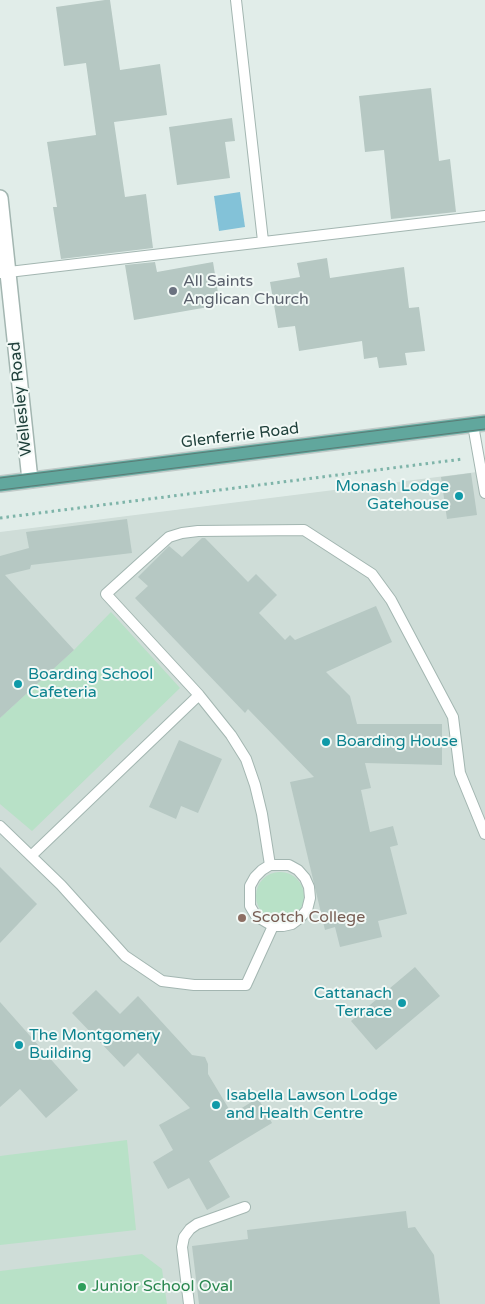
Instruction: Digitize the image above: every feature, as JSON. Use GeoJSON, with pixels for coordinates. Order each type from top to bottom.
{"type":"FeatureCollection","features":[{"type":"Feature","properties":{"kind":"main road","name":"Glenferrie Road"},"geometry":{"type":"LineString","coordinates":[[0,484],[479,424]]}},
{"type":"Feature","properties":{"kind":"street","name":"Wellesley Road"},"geometry":{"type":"LineString","coordinates":[[0,198],[4,272],[30,480]]}},
{"type":"Feature","properties":{"kind":"lane"},"geometry":{"type":"LineString","coordinates":[[236,0],[263,241]]}},
{"type":"Feature","properties":{"kind":"lane"},"geometry":{"type":"LineString","coordinates":[[4,272],[485,216]]}},
{"type":"Feature","properties":{"kind":"lane"},"geometry":{"type":"LineString","coordinates":[[479,424],[478,458],[485,493]]}},
{"type":"Feature","properties":{"kind":"lane"},"geometry":{"type":"LineString","coordinates":[[270,865],[257,792],[246,759],[231,735],[199,695],[106,594],[169,537],[182,533],[198,531],[304,530],[372,574],[391,600],[452,717],[460,772],[485,834]]}},
{"type":"Feature","properties":{"kind":"lane"},"geometry":{"type":"LineString","coordinates":[[31,856],[199,695]]}},
{"type":"Feature","properties":{"kind":"lane"},"geometry":{"type":"LineString","coordinates":[[0,826],[61,885],[125,956],[162,981],[194,985],[246,986],[273,926]]}},
{"type":"Feature","properties":{"kind":"lane"},"geometry":{"type":"LineString","coordinates":[[270,865],[289,865],[298,870],[305,878],[309,887],[310,898],[307,910],[292,924],[273,926],[256,916],[250,906],[250,886],[262,870],[270,865]]}},
{"type":"Feature","properties":{"kind":"lane"},"geometry":{"type":"LineString","coordinates":[[189,1304],[182,1247],[184,1237],[197,1224],[244,1207]]}},
{"type":"Feature","properties":{"kind":"path"},"geometry":{"type":"LineString","coordinates":[[0,518],[478,458]]}},
{"type":"Feature","properties":{"kind":"shaded area","name":"Scotch College"},"geometry":{"type":"Polygon","coordinates":[[[485,471],[485,1304],[0,1304],[0,532],[485,471]]]}},
{"type":"Feature","properties":{"kind":"green space"},"geometry":{"type":"Polygon","coordinates":[[[111,612],[180,688],[32,831],[0,804],[0,718],[74,650],[111,612]]]}},
{"type":"Feature","properties":{"kind":"green space"},"geometry":{"type":"Polygon","coordinates":[[[275,872],[285,872],[297,879],[304,891],[304,901],[297,913],[285,920],[275,920],[267,916],[260,909],[256,901],[256,891],[260,883],[267,876],[275,872]]]}},
{"type":"Feature","properties":{"kind":"green space"},"geometry":{"type":"Polygon","coordinates":[[[127,1140],[136,1230],[0,1245],[0,1156],[127,1140]]]}},
{"type":"Feature","properties":{"kind":"green space","name":"Junior School Oval"},"geometry":{"type":"Polygon","coordinates":[[[142,1254],[162,1269],[167,1304],[0,1304],[0,1271],[142,1254]]]}},
{"type":"Feature","properties":{"kind":"water"},"geometry":{"type":"Polygon","coordinates":[[[240,192],[245,227],[219,231],[214,196],[240,192]]]}},
{"type":"Feature","properties":{"kind":"building"},"geometry":{"type":"Polygon","coordinates":[[[110,0],[120,70],[160,64],[167,115],[114,122],[125,197],[146,194],[153,248],[61,259],[53,207],[57,207],[47,142],[96,135],[86,63],[64,66],[56,7],[110,0]]]}},
{"type":"Feature","properties":{"kind":"building"},"geometry":{"type":"Polygon","coordinates":[[[431,88],[439,161],[450,159],[456,212],[391,219],[384,150],[365,152],[359,96],[431,88]]]}},
{"type":"Feature","properties":{"kind":"building"},"geometry":{"type":"Polygon","coordinates":[[[232,118],[235,141],[225,142],[230,178],[177,185],[169,127],[232,118]]]}},
{"type":"Feature","properties":{"kind":"building"},"geometry":{"type":"Polygon","coordinates":[[[327,258],[330,278],[404,267],[409,308],[419,307],[425,351],[405,353],[407,365],[379,368],[377,357],[364,359],[362,341],[299,351],[295,326],[278,328],[270,282],[300,277],[297,263],[327,258]]]}},
{"type":"Feature","properties":{"kind":"building","name":"All Saints Anglican Church"},"geometry":{"type":"Polygon","coordinates":[[[155,262],[157,272],[213,262],[220,305],[134,320],[125,265],[155,262]]]}},
{"type":"Feature","properties":{"kind":"building","name":"Monash Lodge Gatehouse"},"geometry":{"type":"Polygon","coordinates":[[[471,473],[477,515],[447,519],[441,477],[471,473]]]}},
{"type":"Feature","properties":{"kind":"building"},"geometry":{"type":"Polygon","coordinates":[[[127,519],[132,553],[31,565],[30,569],[5,575],[74,650],[0,718],[0,556],[29,548],[26,532],[127,519]]]}},
{"type":"Feature","properties":{"kind":"building","name":"Boarding House"},"geometry":{"type":"Polygon","coordinates":[[[202,538],[205,538],[248,582],[256,574],[277,595],[259,613],[285,640],[290,635],[295,640],[376,606],[392,642],[326,672],[350,696],[357,724],[442,724],[442,765],[365,763],[371,788],[361,790],[370,832],[393,826],[398,845],[390,847],[407,914],[378,921],[382,937],[340,947],[335,927],[325,930],[290,782],[314,777],[248,709],[245,713],[135,598],[148,586],[138,577],[169,546],[182,557],[202,538]]]}},
{"type":"Feature","properties":{"kind":"building"},"geometry":{"type":"Polygon","coordinates":[[[179,740],[222,759],[198,813],[181,806],[176,819],[149,807],[179,740]]]}},
{"type":"Feature","properties":{"kind":"building"},"geometry":{"type":"Polygon","coordinates":[[[0,867],[37,904],[0,943],[0,867]]]}},
{"type":"Feature","properties":{"kind":"building","name":"Cattanach Terrace"},"geometry":{"type":"Polygon","coordinates":[[[415,967],[440,996],[376,1050],[351,1021],[415,967]]]}},
{"type":"Feature","properties":{"kind":"building","name":"Isabella Lawson Lodge and Health Centre"},"geometry":{"type":"Polygon","coordinates":[[[96,990],[120,1014],[138,996],[192,1055],[205,1057],[208,1064],[208,1074],[232,1114],[258,1098],[272,1123],[209,1161],[230,1197],[207,1210],[189,1178],[168,1189],[153,1162],[173,1150],[159,1125],[190,1108],[138,1053],[124,1067],[72,1013],[96,990]]]}},
{"type":"Feature","properties":{"kind":"building","name":"The Montgomery Building"},"geometry":{"type":"Polygon","coordinates":[[[0,1002],[78,1090],[46,1118],[20,1089],[0,1107],[0,1002]]]}},
{"type":"Feature","properties":{"kind":"building"},"geometry":{"type":"Polygon","coordinates":[[[406,1211],[408,1228],[415,1227],[434,1255],[440,1304],[199,1304],[192,1246],[248,1239],[247,1230],[406,1211]]]}},
{"type":"Feature","properties":{"kind":"tram line"},"geometry":{"type":"LineString","coordinates":[[0,478],[485,417]]}},
{"type":"Feature","properties":{"kind":"tram line"},"geometry":{"type":"LineString","coordinates":[[0,490],[485,429]]}},
{"type":"Feature","properties":{"kind":"place","name":"All Saints Anglican Church"},"geometry":{"type":"Point","coordinates":[173,291]}},
{"type":"Feature","properties":{"kind":"place","name":"Monash Lodge Gatehouse"},"geometry":{"type":"Point","coordinates":[459,496]}},
{"type":"Feature","properties":{"kind":"place","name":"Boarding School Cafeteria"},"geometry":{"type":"Point","coordinates":[18,684]}},
{"type":"Feature","properties":{"kind":"place","name":"Boarding House"},"geometry":{"type":"Point","coordinates":[326,742]}},
{"type":"Feature","properties":{"kind":"place","name":"Scotch College"},"geometry":{"type":"Point","coordinates":[242,918]}},
{"type":"Feature","properties":{"kind":"place","name":"Cattanach Terrace"},"geometry":{"type":"Point","coordinates":[402,1003]}},
{"type":"Feature","properties":{"kind":"place","name":"The Montgomery Building"},"geometry":{"type":"Point","coordinates":[19,1045]}},
{"type":"Feature","properties":{"kind":"place","name":"Isabella Lawson Lodge and Health Centre"},"geometry":{"type":"Point","coordinates":[216,1105]}},
{"type":"Feature","properties":{"kind":"place","name":"Junior School Oval"},"geometry":{"type":"Point","coordinates":[82,1287]}}]}
